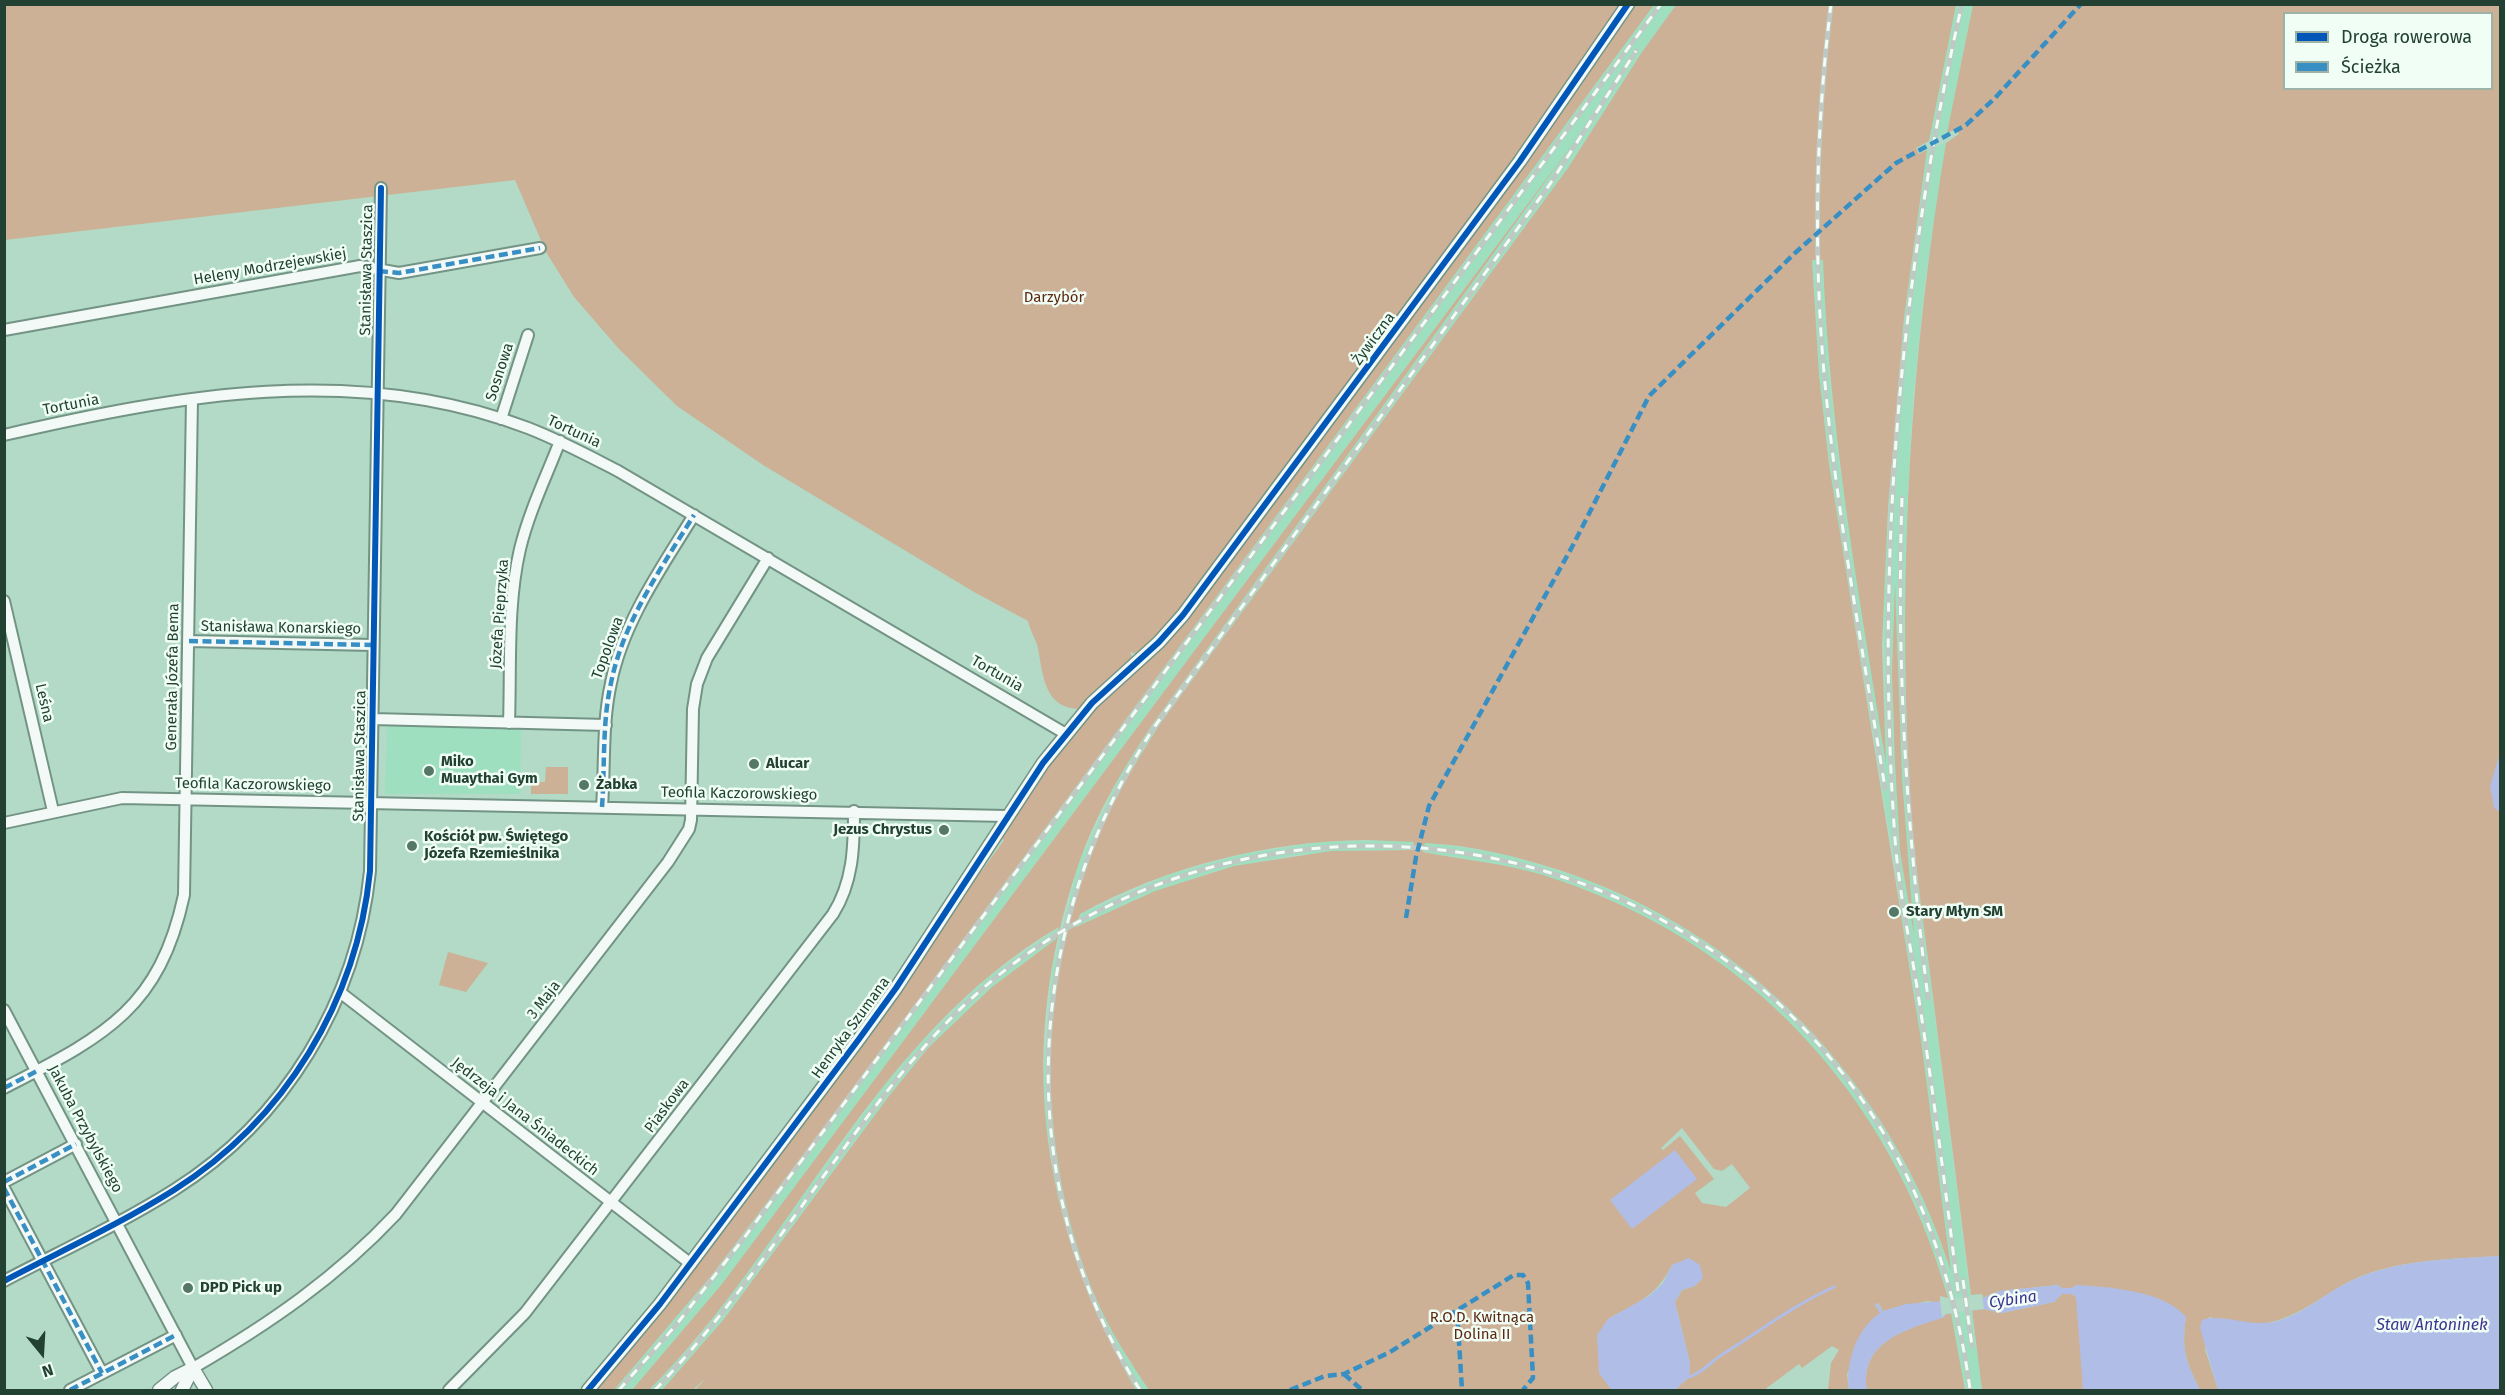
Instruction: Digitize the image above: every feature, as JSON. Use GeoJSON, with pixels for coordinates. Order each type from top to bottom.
{"type":"FeatureCollection","features":[{"type":"Feature","properties":{"kind":"street","name":"Żywiczna"},"geometry":{"type":"LineString","coordinates":[[1123,673],[1167,634],[1194,602],[1532,145],[1628,4]]}},
{"type":"Feature","properties":{"kind":"street","name":"Stanisława Staszica"},"geometry":{"type":"LineString","coordinates":[[4,1281],[173,1191],[241,1138],[290,1081],[319,1036],[341,993],[357,943],[368,896],[381,188]]}},
{"type":"Feature","properties":{"kind":"street","name":"Heleny Modrzejewskiej"},"geometry":{"type":"LineString","coordinates":[[4,330],[360,266],[399,273],[540,248]]}},
{"type":"Feature","properties":{"kind":"street","name":"Sosnowa"},"geometry":{"type":"LineString","coordinates":[[501,419],[528,335]]}},
{"type":"Feature","properties":{"kind":"street","name":"Tortunia"},"geometry":{"type":"LineString","coordinates":[[4,435],[192,399],[274,390],[377,392],[501,419],[560,441],[694,514],[1065,734]]}},
{"type":"Feature","properties":{"kind":"street","name":"Generała Józefa Bema"},"geometry":{"type":"LineString","coordinates":[[4,1088],[83,1046],[120,1018],[136,1002],[164,961],[184,895],[192,399]]}},
{"type":"Feature","properties":{"kind":"street","name":"Józefa Pieprzyka"},"geometry":{"type":"LineString","coordinates":[[509,723],[512,614],[517,564],[525,531],[560,441]]}},
{"type":"Feature","properties":{"kind":"street","name":"Topolowa"},"geometry":{"type":"LineString","coordinates":[[602,807],[609,689],[620,650],[654,583],[694,514]]}},
{"type":"Feature","properties":{"kind":"street","name":"3 Maja"},"geometry":{"type":"LineString","coordinates":[[194,1368],[281,1315],[359,1252],[407,1203],[661,873],[689,829],[692,809],[692,717],[697,684],[707,658],[768,558]]}},
{"type":"Feature","properties":{"kind":"street","name":"Leśna"},"geometry":{"type":"LineString","coordinates":[[4,601],[53,811]]}},
{"type":"Feature","properties":{"kind":"street","name":"Stanisława Konarskiego"},"geometry":{"type":"LineString","coordinates":[[189,641],[373,645]]}},
{"type":"Feature","properties":{"kind":"street","name":"Henryka Szumana"},"geometry":{"type":"LineString","coordinates":[[588,1390],[634,1337],[691,1264],[896,988],[1007,816],[1065,734],[1123,673]]}},
{"type":"Feature","properties":{"kind":"street"},"geometry":{"type":"LineString","coordinates":[[373,719],[606,725]]}},
{"type":"Feature","properties":{"kind":"street","name":"Teofila Kaczorowskiego"},"geometry":{"type":"LineString","coordinates":[[4,822],[122,798],[854,811],[1007,816]]}},
{"type":"Feature","properties":{"kind":"street","name":"Piaskowa"},"geometry":{"type":"LineString","coordinates":[[449,1390],[525,1313],[833,914],[843,896],[851,869],[854,811]]}},
{"type":"Feature","properties":{"kind":"street","name":"Jędrzeja i Jana Śniadeckich"},"geometry":{"type":"LineString","coordinates":[[341,993],[691,1264]]}},
{"type":"Feature","properties":{"kind":"street","name":"Jakuba Przybylskiego"},"geometry":{"type":"LineString","coordinates":[[4,1010],[206,1390]]}},
{"type":"Feature","properties":{"kind":"street"},"geometry":{"type":"LineString","coordinates":[[4,1182],[76,1144]]}},
{"type":"Feature","properties":{"kind":"street"},"geometry":{"type":"LineString","coordinates":[[4,1188],[9,1205],[43,1260],[102,1373]]}},
{"type":"Feature","properties":{"kind":"street"},"geometry":{"type":"LineString","coordinates":[[70,1390],[176,1335]]}},
{"type":"Feature","properties":{"kind":"street"},"geometry":{"type":"LineString","coordinates":[[182,1390],[194,1368]]}},
{"type":"Feature","properties":{"kind":"street"},"geometry":{"type":"LineString","coordinates":[[159,1390],[175,1377],[194,1368]]}},
{"type":"Feature","properties":{"kind":"shaded area"},"geometry":{"type":"Polygon","coordinates":[[[1654,5],[1676,5],[1642,52],[1568,168],[1160,724],[1129,774],[1085,867],[1070,917],[1058,971],[1052,1027],[1054,1131],[1066,1202],[1094,1295],[1125,1354],[1149,1390],[1136,1390],[1117,1358],[1080,1278],[1059,1204],[1047,1132],[1043,1079],[1052,971],[1078,865],[1122,771],[1152,725],[1565,154],[722,1284],[632,1390],[614,1390],[711,1276],[819,1134],[1654,5]]]}},
{"type":"Feature","properties":{"kind":"shaded area"},"geometry":{"type":"Polygon","coordinates":[[[1956,5],[1973,5],[1947,133],[1929,141],[1956,5]]]}},
{"type":"Feature","properties":{"kind":"shaded area"},"geometry":{"type":"Polygon","coordinates":[[[1946,143],[1925,281],[1913,399],[1907,510],[1905,680],[1914,850],[1982,1390],[1965,1390],[1948,1298],[1915,1203],[1886,1147],[1837,1075],[1786,1018],[1739,977],[1697,947],[1642,915],[1584,889],[1509,866],[1413,850],[1367,850],[1293,855],[1220,870],[1142,896],[1076,928],[1080,914],[1171,874],[1243,854],[1322,842],[1398,840],[1455,846],[1511,856],[1588,880],[1656,911],[1716,948],[1763,984],[1817,1036],[1859,1087],[1896,1144],[1925,1202],[1950,1267],[1893,854],[1833,494],[1819,374],[1812,260],[1813,211],[1823,260],[1829,373],[1839,463],[1886,757],[1883,583],[1904,318],[1927,150],[1946,143]]]}},
{"type":"Feature","properties":{"kind":"shaded area"},"geometry":{"type":"Polygon","coordinates":[[[387,726],[521,727],[520,794],[385,794],[387,726]]]}},
{"type":"Feature","properties":{"kind":"shaded area"},"geometry":{"type":"Polygon","coordinates":[[[1059,927],[1056,939],[992,987],[928,1048],[889,1096],[713,1333],[662,1390],[649,1390],[696,1340],[883,1087],[922,1041],[983,981],[1059,927]]]}},
{"type":"Feature","properties":{"kind":"green space","name":"Darzybór"},"geometry":{"type":"Polygon","coordinates":[[[4,5],[1628,5],[1183,615],[1143,656],[1130,652],[1132,657],[1078,709],[1058,702],[1047,688],[1037,645],[1028,621],[974,592],[763,465],[677,406],[619,349],[574,297],[546,252],[515,180],[5,240],[4,5]]]}},
{"type":"Feature","properties":{"kind":"green space"},"geometry":{"type":"Polygon","coordinates":[[[1632,5],[1654,5],[819,1134],[711,1276],[614,1390],[594,1390],[634,1345],[694,1267],[978,871],[981,872],[1004,840],[1000,837],[1060,748],[1097,705],[1139,665],[1632,5]]]}},
{"type":"Feature","properties":{"kind":"green space","name":"R.O.D. Kwitnąca Dolina II"},"geometry":{"type":"Polygon","coordinates":[[[1676,5],[1956,5],[1929,141],[1916,148],[1919,154],[1927,150],[1904,318],[1888,508],[1882,645],[1886,763],[1838,450],[1826,324],[1823,260],[1812,260],[1819,374],[1829,464],[1921,1040],[1951,1271],[1925,1202],[1891,1138],[1850,1078],[1803,1023],[1750,975],[1692,932],[1628,897],[1559,870],[1510,856],[1459,846],[1425,843],[1423,852],[1528,871],[1617,903],[1684,939],[1746,983],[1801,1034],[1849,1091],[1889,1155],[1923,1224],[1948,1298],[1940,1296],[1940,1303],[1928,1301],[1883,1311],[1878,1303],[1875,1305],[1880,1313],[1870,1324],[1847,1374],[1849,1390],[1828,1390],[1831,1363],[1839,1350],[1832,1346],[1802,1368],[1799,1364],[1764,1390],[1675,1390],[1689,1377],[1690,1363],[1675,1302],[1682,1290],[1695,1286],[1672,1265],[1660,1284],[1645,1298],[1608,1319],[1599,1373],[1612,1390],[1149,1390],[1113,1333],[1095,1296],[1077,1245],[1063,1192],[1055,1137],[1051,1081],[1052,1025],[1058,970],[1069,916],[1086,864],[1120,792],[1160,724],[1568,168],[1642,52],[1676,5]],[[1367,840],[1293,845],[1219,859],[1148,882],[1113,897],[1080,914],[1076,927],[1155,891],[1234,866],[1331,851],[1412,850],[1414,842],[1367,840]],[[1682,1128],[1661,1148],[1663,1150],[1680,1136],[1714,1179],[1695,1193],[1702,1203],[1726,1207],[1750,1188],[1732,1164],[1722,1171],[1714,1169],[1682,1128]]]}},
{"type":"Feature","properties":{"kind":"green space"},"geometry":{"type":"Polygon","coordinates":[[[1973,5],[2500,5],[2500,1256],[2411,1263],[2376,1271],[2346,1283],[2294,1314],[2266,1323],[2245,1324],[2209,1317],[2205,1349],[2218,1390],[2200,1390],[2191,1371],[2184,1338],[2186,1317],[2076,1285],[2072,1288],[2062,1288],[2058,1285],[1999,1291],[1983,1298],[1982,1294],[1971,1295],[1915,856],[1910,802],[1906,696],[1907,537],[1916,379],[1934,221],[1946,143],[1959,134],[1956,129],[1947,133],[1973,5]]]}},
{"type":"Feature","properties":{"kind":"green space"},"geometry":{"type":"Polygon","coordinates":[[[1577,138],[1152,725],[1110,793],[1078,866],[1058,935],[1047,1002],[1043,1069],[1047,1134],[1059,1199],[1078,1263],[1103,1327],[1136,1390],[695,1390],[707,1377],[693,1390],[662,1390],[724,1319],[889,1096],[928,1048],[992,987],[1056,939],[1059,927],[995,972],[938,1024],[887,1082],[701,1333],[649,1390],[632,1390],[722,1284],[1577,138]]]}},
{"type":"Feature","properties":{"kind":"green space"},"geometry":{"type":"Polygon","coordinates":[[[1895,583],[1902,778],[1914,935],[1900,851],[1895,762],[1892,674],[1895,583]]]}},
{"type":"Feature","properties":{"kind":"green space"},"geometry":{"type":"Polygon","coordinates":[[[546,767],[568,767],[568,794],[531,794],[531,782],[545,782],[546,767]]]}},
{"type":"Feature","properties":{"kind":"green space"},"geometry":{"type":"Polygon","coordinates":[[[448,952],[488,963],[466,992],[439,985],[448,952]]]}},
{"type":"Feature","properties":{"kind":"green space"},"geometry":{"type":"Polygon","coordinates":[[[2062,1294],[2072,1294],[2076,1297],[2092,1390],[1982,1390],[1972,1310],[1984,1309],[2002,1313],[2054,1302],[2062,1294]]]}},
{"type":"Feature","properties":{"kind":"green space"},"geometry":{"type":"Polygon","coordinates":[[[1951,1313],[1965,1390],[1867,1390],[1866,1375],[1875,1352],[1894,1336],[1951,1313]]]}},
{"type":"Feature","properties":{"kind":"water"},"geometry":{"type":"Polygon","coordinates":[[[2500,753],[2500,812],[2494,808],[2490,786],[2500,753]]]}},
{"type":"Feature","properties":{"kind":"water"},"geometry":{"type":"Polygon","coordinates":[[[1675,1150],[1697,1179],[1632,1229],[1610,1200],[1675,1150]]]}},
{"type":"Feature","properties":{"kind":"water","name":"Staw Antoninek"},"geometry":{"type":"Polygon","coordinates":[[[2500,1256],[2500,1390],[2218,1390],[2200,1328],[2202,1320],[2217,1318],[2255,1323],[2274,1322],[2297,1313],[2349,1282],[2377,1271],[2412,1263],[2500,1256]]]}},
{"type":"Feature","properties":{"kind":"water"},"geometry":{"type":"Polygon","coordinates":[[[1689,1258],[1700,1265],[1703,1278],[1695,1286],[1682,1290],[1675,1302],[1690,1363],[1689,1377],[1675,1390],[1612,1390],[1599,1373],[1597,1335],[1608,1319],[1649,1296],[1663,1283],[1672,1265],[1689,1258]]]}},
{"type":"Feature","properties":{"kind":"water","name":"Cybina"},"geometry":{"type":"Polygon","coordinates":[[[2058,1285],[2062,1288],[2072,1288],[2076,1285],[2135,1292],[2164,1301],[2176,1308],[2186,1317],[2184,1338],[2186,1355],[2200,1390],[2083,1390],[2076,1297],[2072,1294],[2062,1294],[2054,1302],[2002,1313],[1984,1309],[1945,1314],[1945,1317],[1902,1332],[1878,1349],[1871,1360],[1867,1373],[1867,1390],[1849,1390],[1849,1369],[1854,1348],[1864,1328],[1880,1313],[1875,1304],[1877,1303],[1883,1311],[1906,1304],[1983,1298],[1999,1291],[2058,1285]]]}},
{"type":"Feature","properties":{"kind":"pier"},"geometry":{"type":"Polygon","coordinates":[[[1982,1295],[1984,1309],[1945,1314],[1942,1318],[1940,1300],[1982,1295]]]}},
{"type":"Feature","properties":{"kind":"waterway"},"geometry":{"type":"LineString","coordinates":[[1689,1377],[1791,1310],[1834,1287]]}},
{"type":"Feature","properties":{"kind":"railway"},"geometry":{"type":"LineString","coordinates":[[619,1390],[676,1325],[744,1238],[1661,4]]}},
{"type":"Feature","properties":{"kind":"railway"},"geometry":{"type":"LineString","coordinates":[[1831,4],[1819,150],[1818,247],[1822,345],[1838,493],[1885,788]]}},
{"type":"Feature","properties":{"kind":"railway"},"geometry":{"type":"LineString","coordinates":[[1958,1291],[1930,1073],[1897,859],[1890,735],[1888,630],[1891,525],[1908,314],[1940,106],[1962,4]]}},
{"type":"Feature","properties":{"kind":"railway"},"geometry":{"type":"LineString","coordinates":[[1140,1390],[1098,1310],[1068,1227],[1052,1142],[1048,1056],[1057,970],[1078,886],[1111,804],[1155,726],[1550,184],[1636,51]]}},
{"type":"Feature","properties":{"kind":"railway"},"geometry":{"type":"LineString","coordinates":[[1902,498],[1901,624],[1905,748],[1914,873],[1928,998]]}},
{"type":"Feature","properties":{"kind":"railway"},"geometry":{"type":"LineString","coordinates":[[655,1390],[729,1304],[905,1069],[951,1018],[1002,973],[1030,952],[1136,893],[1249,858],[1365,846],[1481,856],[1592,888],[1697,940],[1789,1014],[1867,1107],[1905,1173],[1935,1242],[1946,1278],[1956,1314],[1970,1389]]}},
{"type":"Feature","properties":{"kind":"railway"},"geometry":{"type":"LineString","coordinates":[[1963,1280],[1972,1346]]}},
{"type":"Feature","properties":{"kind":"marked path"},"geometry":{"type":"LineString","coordinates":[[1406,918],[1416,857],[1429,806],[1572,547],[1649,396],[1795,253],[1896,163],[1966,125],[1995,98],[2081,4]]}},
{"type":"Feature","properties":{"kind":"marked path"},"geometry":{"type":"LineString","coordinates":[[379,271],[399,273],[540,248]]}},
{"type":"Feature","properties":{"kind":"marked path"},"geometry":{"type":"LineString","coordinates":[[602,807],[606,713],[617,660],[645,596],[694,515]]}},
{"type":"Feature","properties":{"kind":"marked path"},"geometry":{"type":"LineString","coordinates":[[189,641],[373,645]]}},
{"type":"Feature","properties":{"kind":"marked path"},"geometry":{"type":"LineString","coordinates":[[4,1088],[37,1071]]}},
{"type":"Feature","properties":{"kind":"marked path"},"geometry":{"type":"LineString","coordinates":[[4,1182],[76,1144]]}},
{"type":"Feature","properties":{"kind":"marked path"},"geometry":{"type":"LineString","coordinates":[[4,1188],[102,1373]]}},
{"type":"Feature","properties":{"kind":"marked path"},"geometry":{"type":"LineString","coordinates":[[1290,1390],[1325,1376],[1344,1374],[1390,1352],[1514,1275],[1523,1275],[1528,1283],[1533,1378],[1523,1390]]}},
{"type":"Feature","properties":{"kind":"marked path"},"geometry":{"type":"LineString","coordinates":[[1457,1310],[1462,1390]]}},
{"type":"Feature","properties":{"kind":"marked path"},"geometry":{"type":"LineString","coordinates":[[70,1390],[176,1335]]}},
{"type":"Feature","properties":{"kind":"marked path"},"geometry":{"type":"LineString","coordinates":[[1344,1374],[1362,1390]]}},
{"type":"Feature","properties":{"kind":"cycle path"},"geometry":{"type":"LineString","coordinates":[[588,1390],[660,1304],[859,1039],[896,988],[1043,763],[1092,703],[1159,642],[1183,615],[1520,161],[1628,4]]}},
{"type":"Feature","properties":{"kind":"cycle path"},"geometry":{"type":"LineString","coordinates":[[4,1281],[112,1226],[174,1190],[214,1162],[250,1129],[281,1093],[309,1053],[332,1011],[350,966],[362,919],[370,871],[381,188]]}},
{"type":"Feature","properties":{"kind":"place","name":"Alucar"},"geometry":{"type":"Point","coordinates":[754,764]}},
{"type":"Feature","properties":{"kind":"place","name":"Miko Muaythai Gym"},"geometry":{"type":"Point","coordinates":[429,771]}},
{"type":"Feature","properties":{"kind":"place","name":"Żabka"},"geometry":{"type":"Point","coordinates":[584,785]}},
{"type":"Feature","properties":{"kind":"place","name":"Jezus Chrystus"},"geometry":{"type":"Point","coordinates":[944,830]}},
{"type":"Feature","properties":{"kind":"place","name":"Kościół pw. Świętego Józefa Rzemieślnika"},"geometry":{"type":"Point","coordinates":[412,846]}},
{"type":"Feature","properties":{"kind":"place","name":"Stary Młyn SM"},"geometry":{"type":"Point","coordinates":[1894,912]}},
{"type":"Feature","properties":{"kind":"place","name":"DPD Pick up"},"geometry":{"type":"Point","coordinates":[188,1288]}}]}
